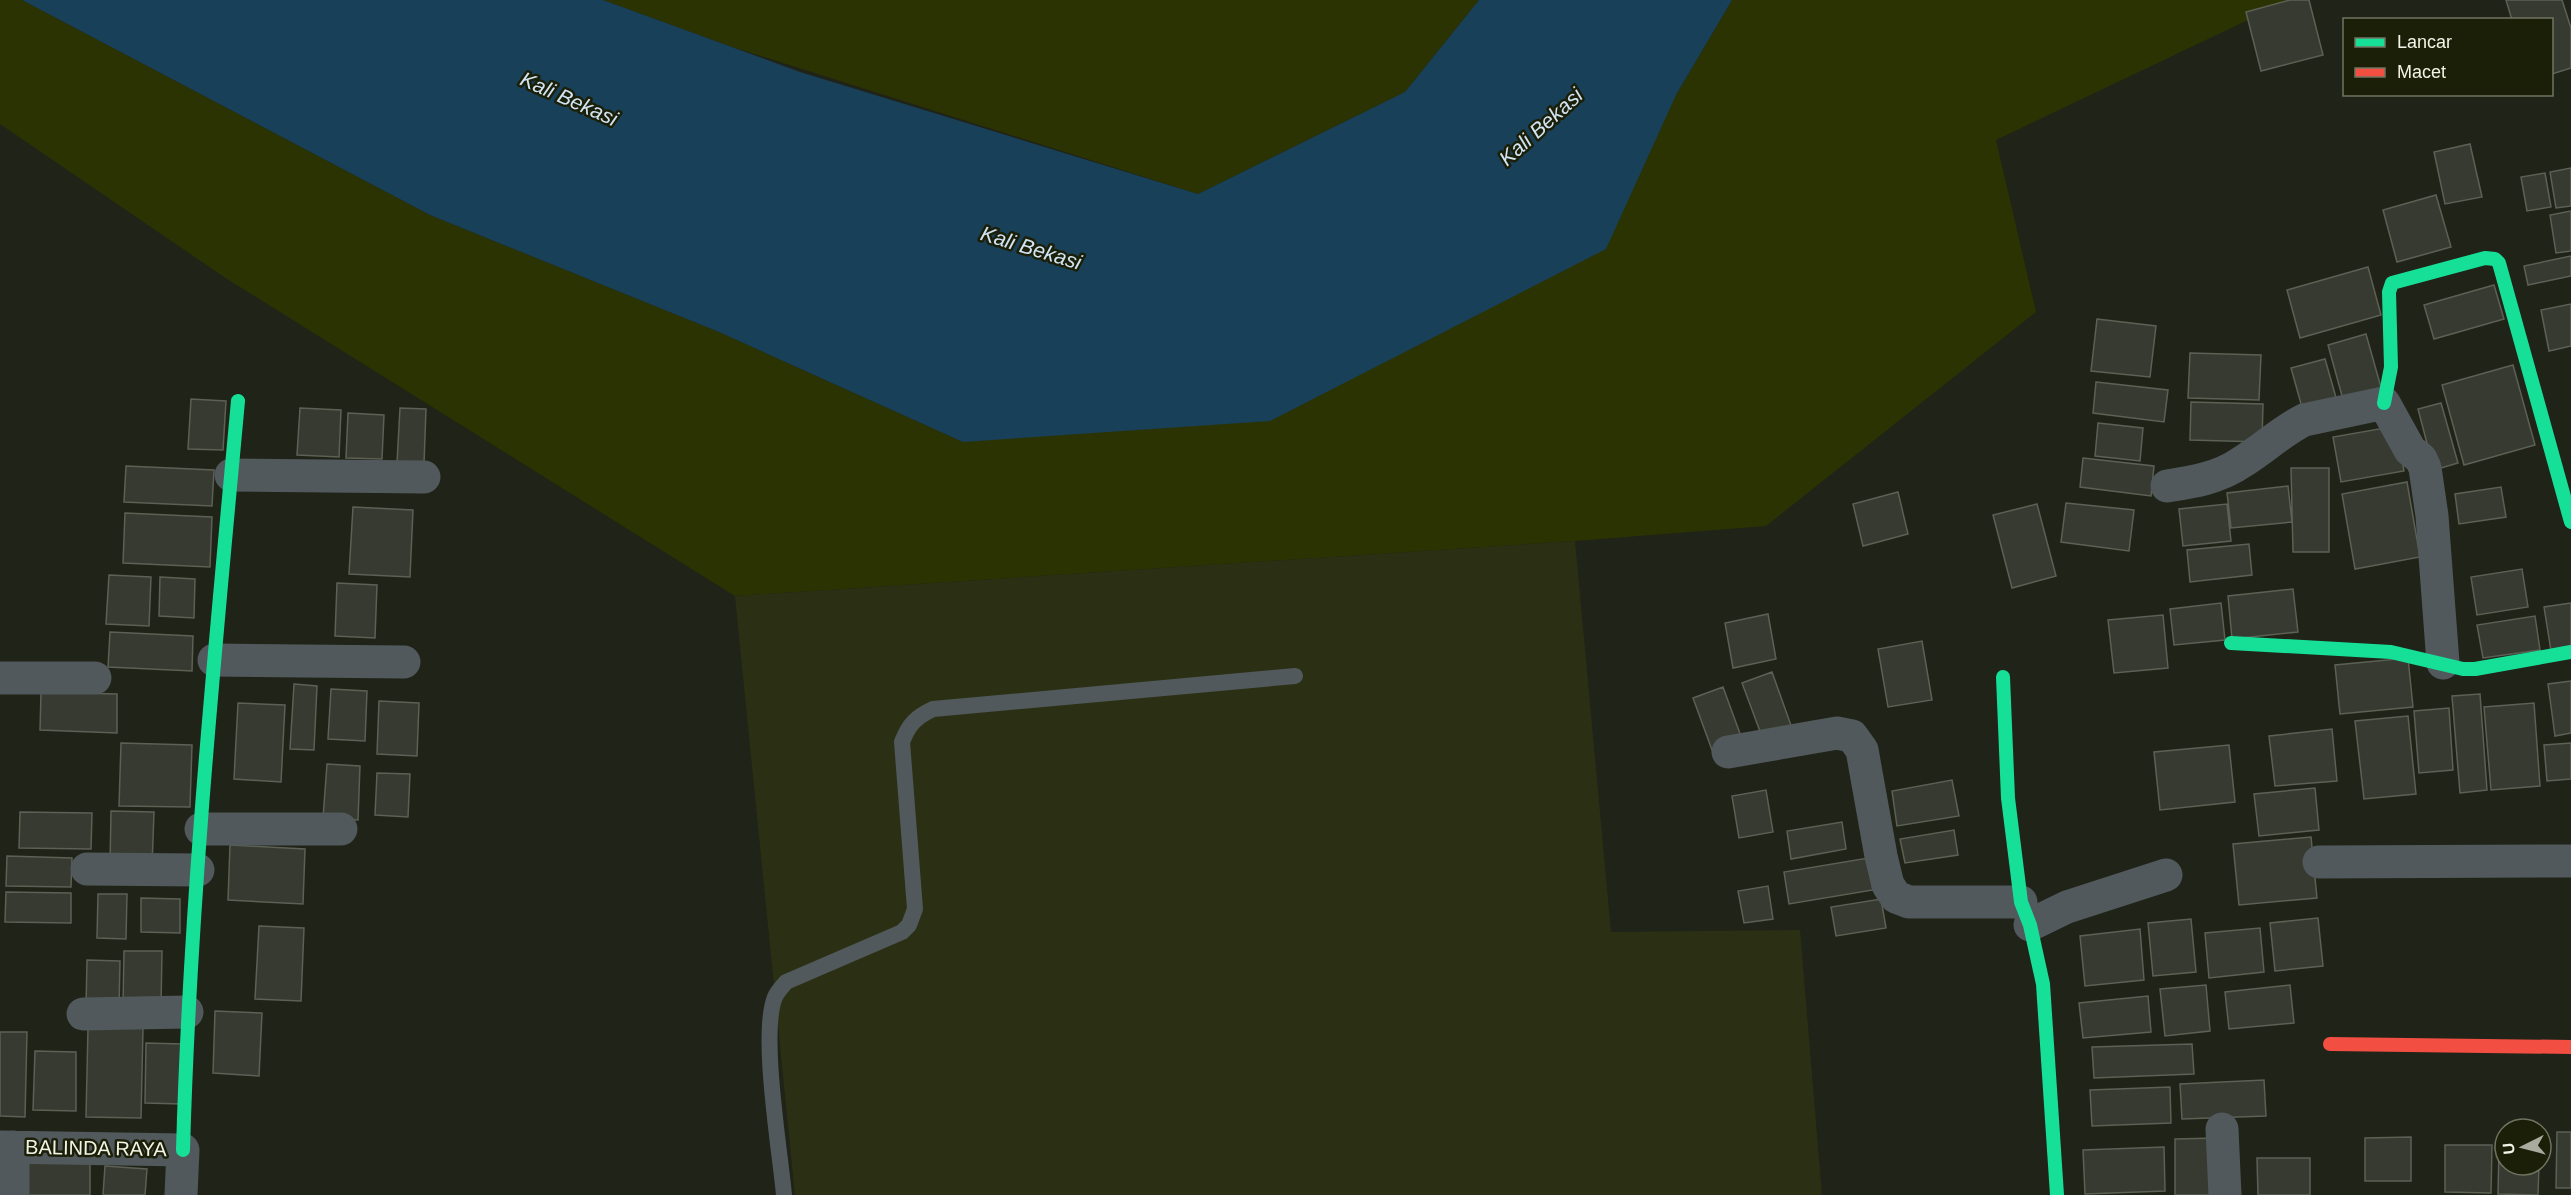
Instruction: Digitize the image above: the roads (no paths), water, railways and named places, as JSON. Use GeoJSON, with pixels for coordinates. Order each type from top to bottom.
{"type":"FeatureCollection","features":[{"type":"Feature","properties":{"kind":"street"},"geometry":{"type":"LineString","coordinates":[[2384,403],[2391,367],[2389,292],[2392,284],[2400,279],[2485,258],[2495,259],[2499,263],[2571,522]]}},
{"type":"Feature","properties":{"kind":"street"},"geometry":{"type":"LineString","coordinates":[[183,1150],[187,1012],[214,660],[238,401]]}},
{"type":"Feature","properties":{"kind":"street"},"geometry":{"type":"LineString","coordinates":[[2167,486],[2203,480],[2241,464],[2292,426],[2304,420],[2384,403]]}},
{"type":"Feature","properties":{"kind":"street"},"geometry":{"type":"LineString","coordinates":[[2384,403],[2390,409],[2410,450],[2421,459],[2425,468],[2432,516],[2443,663]]}},
{"type":"Feature","properties":{"kind":"street"},"geometry":{"type":"LineString","coordinates":[[231,475],[424,477]]}},
{"type":"Feature","properties":{"kind":"street"},"geometry":{"type":"LineString","coordinates":[[2231,643],[2391,652],[2463,669],[2475,669],[2571,652]]}},
{"type":"Feature","properties":{"kind":"street"},"geometry":{"type":"LineString","coordinates":[[214,660],[404,662]]}},
{"type":"Feature","properties":{"kind":"street"},"geometry":{"type":"LineString","coordinates":[[2003,677],[2008,798],[2026,913],[2043,984],[2057,1195]]}},
{"type":"Feature","properties":{"kind":"street"},"geometry":{"type":"LineString","coordinates":[[0,678],[95,678]]}},
{"type":"Feature","properties":{"kind":"street"},"geometry":{"type":"LineString","coordinates":[[1728,752],[1837,733],[1852,736],[1862,750],[1888,885],[1896,897],[1908,902],[2026,913],[2067,907],[2166,874]]}},
{"type":"Feature","properties":{"kind":"street"},"geometry":{"type":"LineString","coordinates":[[201,829],[341,829]]}},
{"type":"Feature","properties":{"kind":"street"},"geometry":{"type":"LineString","coordinates":[[2319,862],[2571,861]]}},
{"type":"Feature","properties":{"kind":"street"},"geometry":{"type":"LineString","coordinates":[[87,869],[198,870]]}},
{"type":"Feature","properties":{"kind":"street"},"geometry":{"type":"LineString","coordinates":[[84,1014],[187,1012]]}},
{"type":"Feature","properties":{"kind":"street"},"geometry":{"type":"LineString","coordinates":[[2330,1044],[2571,1047]]}},
{"type":"Feature","properties":{"kind":"street"},"geometry":{"type":"LineString","coordinates":[[2222,1129],[2225,1195]]}},
{"type":"Feature","properties":{"kind":"street"},"geometry":{"type":"LineString","coordinates":[[7,1147],[13,1195]]}},
{"type":"Feature","properties":{"kind":"street","name":"BALINDA RAYA"},"geometry":{"type":"LineString","coordinates":[[7,1147],[183,1150],[181,1195]]}},
{"type":"Feature","properties":{"kind":"lane"},"geometry":{"type":"LineString","coordinates":[[784,1195],[770,1023],[775,996],[786,982],[902,932],[909,926],[915,909],[902,742],[916,717],[933,709],[1295,676]]}},
{"type":"Feature","properties":{"kind":"water","name":"Kali Bekasi"},"geometry":{"type":"Polygon","coordinates":[[[22,0],[603,0],[800,72],[1198,194],[1405,92],[1479,0],[1732,0],[1676,95],[1606,249],[1270,421],[963,442],[719,332],[430,215],[22,0]]]}}]}
